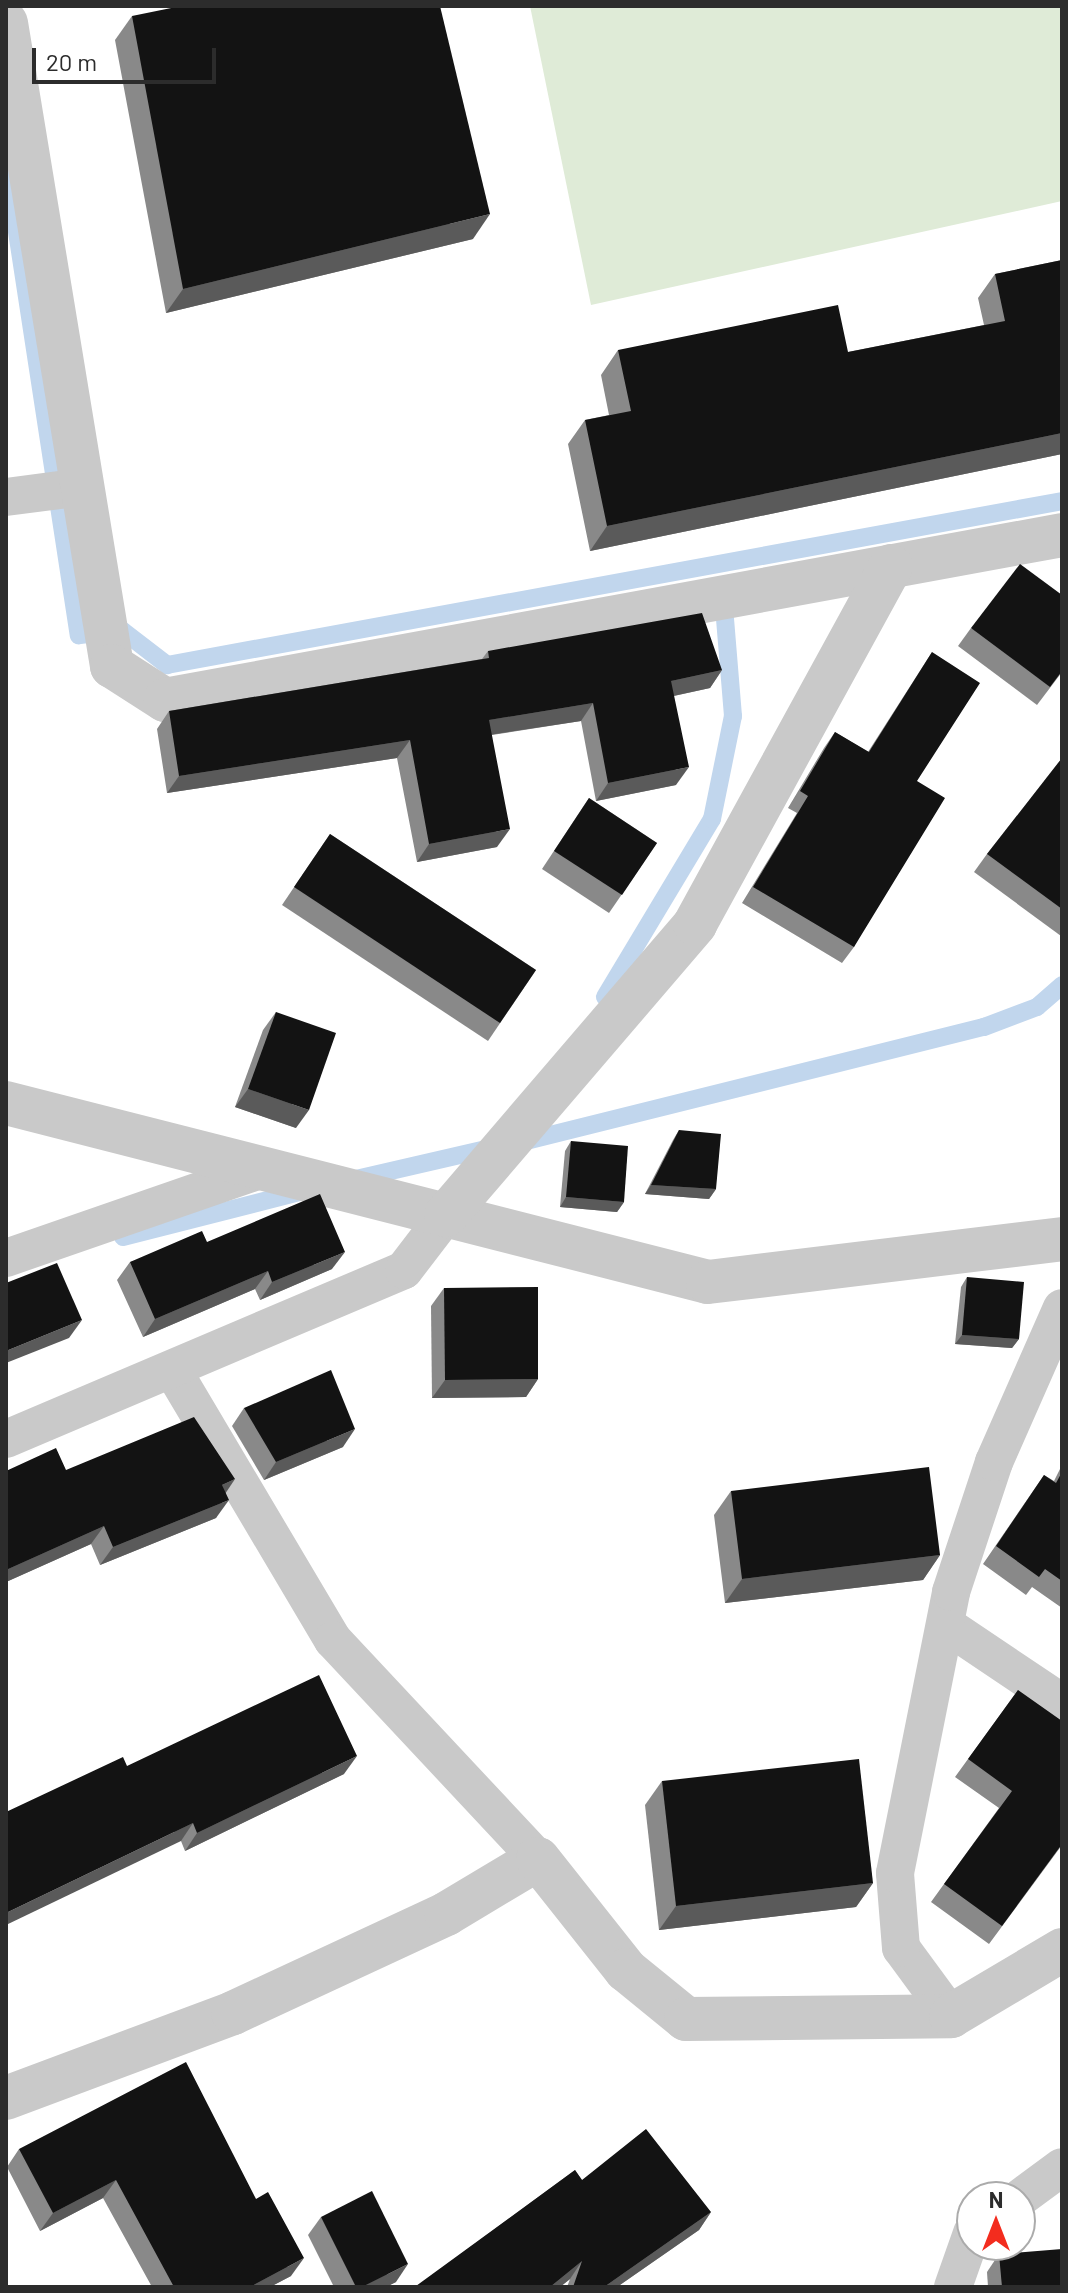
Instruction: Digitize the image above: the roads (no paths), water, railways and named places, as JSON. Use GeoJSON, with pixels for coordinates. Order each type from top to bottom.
{"type":"FeatureCollection","features":[{"type":"Feature","properties":{"kind":"street"},"geometry":{"type":"LineString","coordinates":[[6,23],[11,86],[112,666],[165,700],[1062,535]]}},
{"type":"Feature","properties":{"kind":"street"},"geometry":{"type":"LineString","coordinates":[[446,1215],[695,924],[891,566]]}},
{"type":"Feature","properties":{"kind":"street"},"geometry":{"type":"LineString","coordinates":[[6,1103],[708,1282],[1062,1239]]}},
{"type":"Feature","properties":{"kind":"street"},"geometry":{"type":"LineString","coordinates":[[6,2098],[233,2013],[446,1914],[538,1859],[626,1970],[686,2019],[951,2016],[1062,1950]]}},
{"type":"Feature","properties":{"kind":"lane"},"geometry":{"type":"LineString","coordinates":[[6,497],[83,487]]}},
{"type":"Feature","properties":{"kind":"lane"},"geometry":{"type":"LineString","coordinates":[[6,1258],[266,1168]]}},
{"type":"Feature","properties":{"kind":"lane"},"geometry":{"type":"LineString","coordinates":[[6,1439],[175,1374],[404,1270],[446,1215]]}},
{"type":"Feature","properties":{"kind":"lane"},"geometry":{"type":"LineString","coordinates":[[951,2016],[901,1948],[895,1873],[949,1627],[951,1592],[994,1462],[1062,1308]]}},
{"type":"Feature","properties":{"kind":"lane"},"geometry":{"type":"LineString","coordinates":[[175,1374],[333,1640],[538,1859]]}},
{"type":"Feature","properties":{"kind":"lane"},"geometry":{"type":"LineString","coordinates":[[949,1627],[1062,1703]]}},
{"type":"Feature","properties":{"kind":"lane"},"geometry":{"type":"LineString","coordinates":[[1036,2186],[1062,2167]]}},
{"type":"Feature","properties":{"kind":"lane"},"geometry":{"type":"LineString","coordinates":[[953,2287],[962,2261]]}},
{"type":"Feature","properties":{"kind":"waterway"},"geometry":{"type":"LineString","coordinates":[[6,160],[79,635],[123,631],[167,665],[1062,501]]}},
{"type":"Feature","properties":{"kind":"waterway"},"geometry":{"type":"LineString","coordinates":[[605,997],[712,819],[733,716],[723,595]]}},
{"type":"Feature","properties":{"kind":"waterway"},"geometry":{"type":"LineString","coordinates":[[518,1143],[984,1027],[1037,1007],[1062,985]]}},
{"type":"Feature","properties":{"kind":"waterway"},"geometry":{"type":"LineString","coordinates":[[356,1179],[490,1148]]}},
{"type":"Feature","properties":{"kind":"waterway"},"geometry":{"type":"LineString","coordinates":[[123,1237],[303,1191]]}}]}
